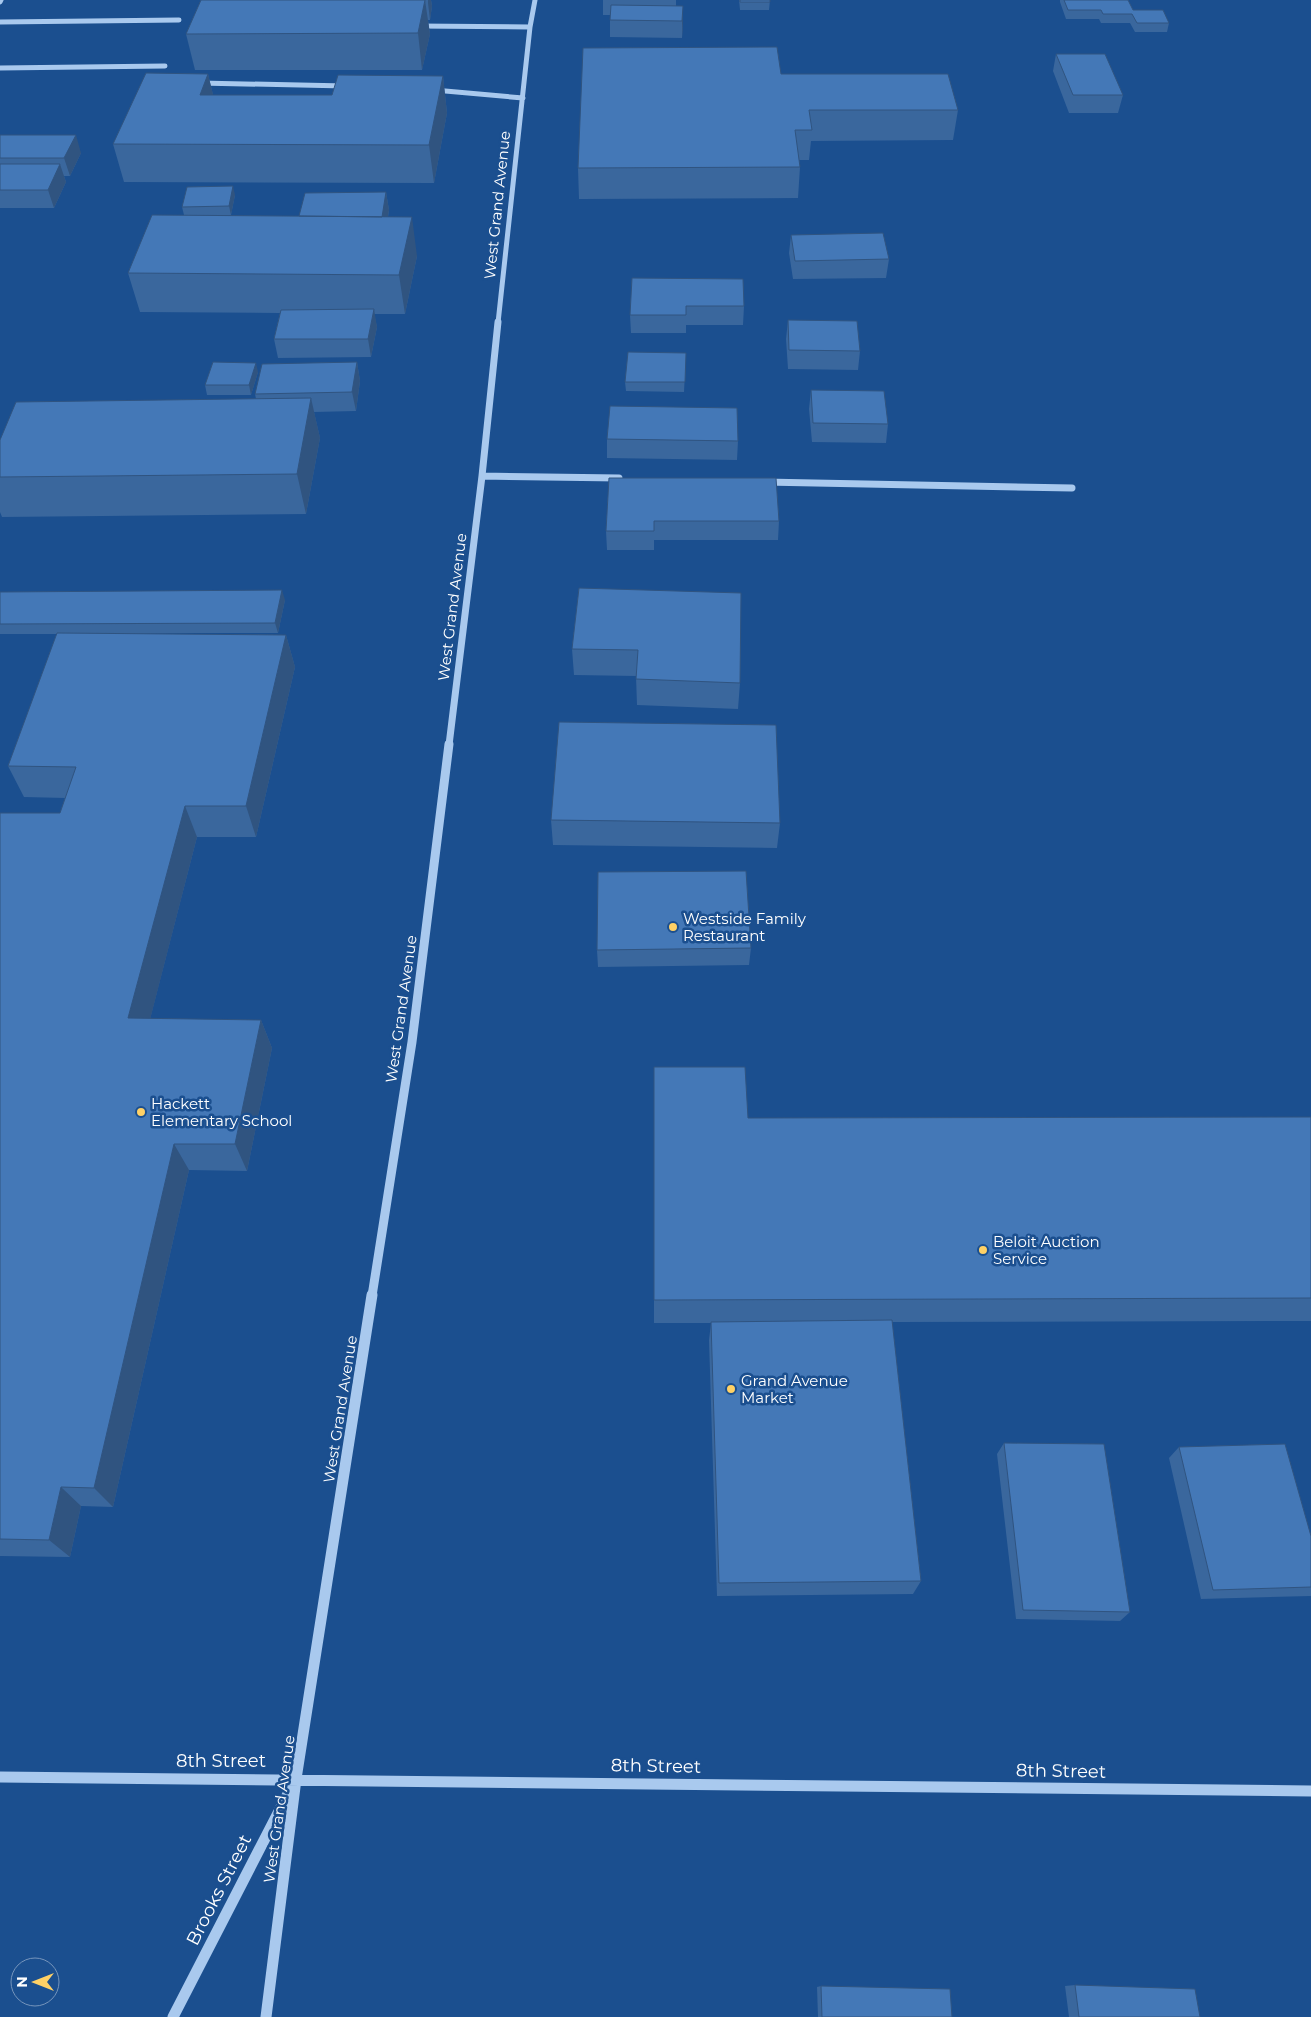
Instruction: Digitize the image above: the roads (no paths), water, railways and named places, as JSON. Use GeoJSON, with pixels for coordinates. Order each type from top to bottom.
{"type":"FeatureCollection","features":[{"type":"Feature","properties":{"kind":"street","name":"West Grand Avenue"},"geometry":{"type":"LineString","coordinates":[[266,2017],[296,1779],[412,1042],[482,476],[530,27],[535,0]]}},
{"type":"Feature","properties":{"kind":"street"},"geometry":{"type":"LineString","coordinates":[[0,22],[179,20]]}},
{"type":"Feature","properties":{"kind":"street"},"geometry":{"type":"LineString","coordinates":[[412,26],[530,27]]}},
{"type":"Feature","properties":{"kind":"street"},"geometry":{"type":"LineString","coordinates":[[0,68],[165,66]]}},
{"type":"Feature","properties":{"kind":"street"},"geometry":{"type":"LineString","coordinates":[[189,83],[357,87]]}},
{"type":"Feature","properties":{"kind":"street"},"geometry":{"type":"LineString","coordinates":[[428,90],[523,98]]}},
{"type":"Feature","properties":{"kind":"street"},"geometry":{"type":"LineString","coordinates":[[482,476],[629,479]]}},
{"type":"Feature","properties":{"kind":"street"},"geometry":{"type":"LineString","coordinates":[[757,481],[1072,488]]}},
{"type":"Feature","properties":{"kind":"street","name":"8th Street"},"geometry":{"type":"LineString","coordinates":[[0,1777],[1311,1791]]}},
{"type":"Feature","properties":{"kind":"street","name":"Brooks Street"},"geometry":{"type":"LineString","coordinates":[[173,2017],[296,1779]]}},
{"type":"Feature","properties":{"kind":"place","name":"Westside Family Restaurant"},"geometry":{"type":"Point","coordinates":[673,927]}},
{"type":"Feature","properties":{"kind":"place","name":"Hackett Elementary School"},"geometry":{"type":"Point","coordinates":[141,1112]}},
{"type":"Feature","properties":{"kind":"place","name":"Beloit Auction Service"},"geometry":{"type":"Point","coordinates":[983,1250]}},
{"type":"Feature","properties":{"kind":"place","name":"Grand Avenue Market"},"geometry":{"type":"Point","coordinates":[731,1389]}}]}
